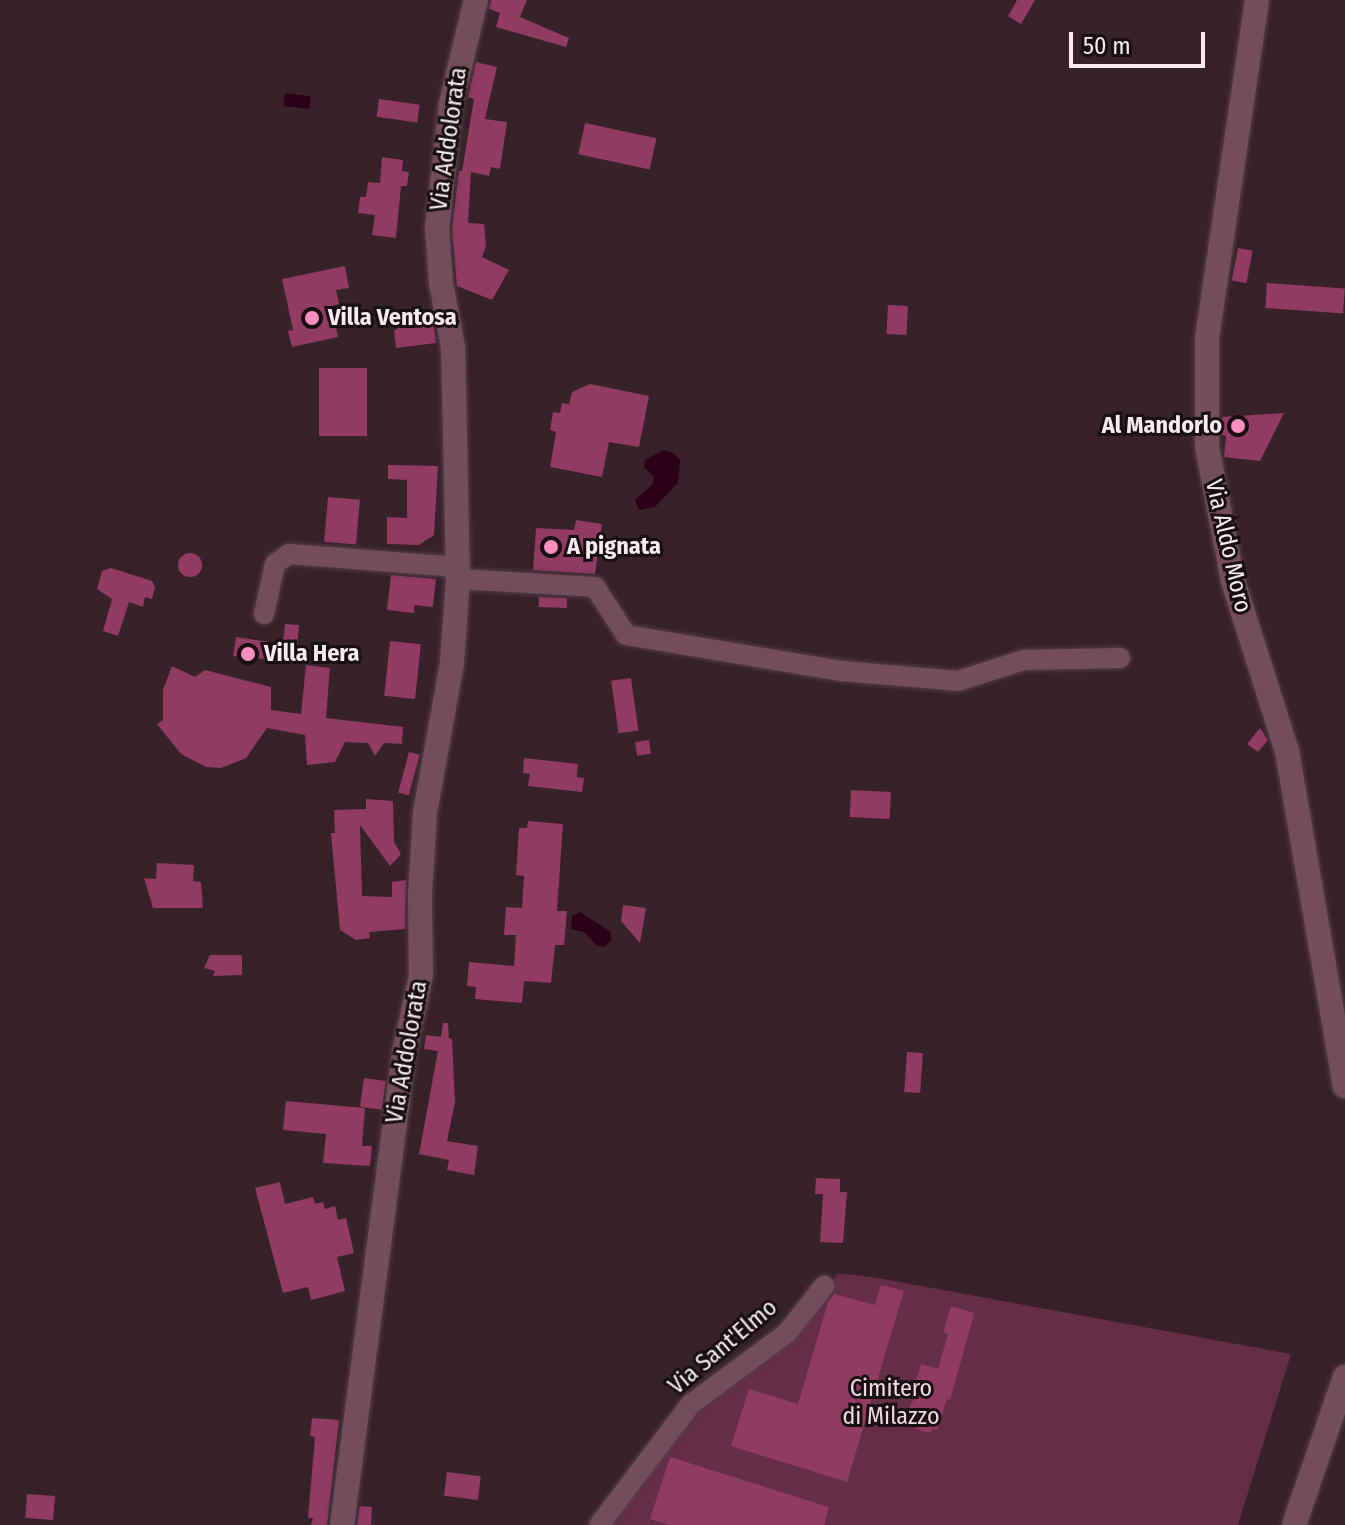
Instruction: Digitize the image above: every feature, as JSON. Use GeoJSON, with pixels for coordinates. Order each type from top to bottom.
{"type":"FeatureCollection","features":[{"type":"Feature","properties":{"kind":"street","name":"Via Addolorata"},"geometry":{"type":"LineString","coordinates":[[342,1525],[405,1049],[421,975],[420,895],[425,813],[452,663],[458,573],[453,347],[441,283],[437,229],[451,103],[476,0]]}},
{"type":"Feature","properties":{"kind":"street","name":"Via Aldo Moro"},"geometry":{"type":"LineString","coordinates":[[1257,0],[1207,338],[1207,447],[1233,581],[1287,751],[1345,1086]]}},
{"type":"Feature","properties":{"kind":"street"},"geometry":{"type":"LineString","coordinates":[[264,614],[275,564],[289,554],[595,587],[626,635],[842,671],[958,681],[1024,660],[1120,658]]}},
{"type":"Feature","properties":{"kind":"street","name":"Via Sant'Elmo"},"geometry":{"type":"LineString","coordinates":[[599,1525],[691,1404],[787,1333],[824,1286]]}},
{"type":"Feature","properties":{"kind":"street"},"geometry":{"type":"LineString","coordinates":[[1294,1525],[1345,1377]]}},
{"type":"Feature","properties":{"kind":"green space","name":"Cimitero di Milazzo"},"geometry":{"type":"Polygon","coordinates":[[[837,1273],[1291,1354],[1238,1525],[606,1525],[672,1432],[831,1284],[837,1273]]]}},
{"type":"Feature","properties":{"kind":"shaded area"},"geometry":{"type":"Polygon","coordinates":[[[285,93],[311,96],[309,109],[283,106],[285,93]]]}},
{"type":"Feature","properties":{"kind":"shaded area"},"geometry":{"type":"Polygon","coordinates":[[[663,450],[674,453],[680,460],[678,483],[655,507],[639,510],[635,500],[652,485],[654,477],[644,467],[645,460],[663,450]]]}},
{"type":"Feature","properties":{"kind":"shaded area"},"geometry":{"type":"Polygon","coordinates":[[[580,912],[611,932],[611,940],[605,947],[596,945],[584,932],[571,929],[572,916],[580,912]]]}},
{"type":"Feature","properties":{"kind":"building"},"geometry":{"type":"Polygon","coordinates":[[[491,0],[527,0],[520,17],[569,38],[566,47],[496,27],[500,13],[489,9],[491,0]]]}},
{"type":"Feature","properties":{"kind":"building"},"geometry":{"type":"Polygon","coordinates":[[[1017,0],[1035,0],[1021,24],[1008,16],[1017,0]]]}},
{"type":"Feature","properties":{"kind":"building"},"geometry":{"type":"Polygon","coordinates":[[[476,62],[497,67],[485,119],[507,122],[500,169],[491,167],[489,176],[471,172],[468,223],[484,224],[486,246],[482,257],[509,270],[492,300],[457,286],[452,229],[459,171],[462,171],[474,99],[468,97],[476,62]]]}},
{"type":"Feature","properties":{"kind":"building"},"geometry":{"type":"Polygon","coordinates":[[[379,99],[420,105],[417,123],[376,117],[379,99]]]}},
{"type":"Feature","properties":{"kind":"building"},"geometry":{"type":"Polygon","coordinates":[[[585,123],[656,138],[650,169],[578,154],[585,123]]]}},
{"type":"Feature","properties":{"kind":"building"},"geometry":{"type":"Polygon","coordinates":[[[382,157],[403,160],[402,171],[409,172],[407,186],[401,186],[396,238],[372,235],[375,215],[358,213],[360,197],[366,197],[368,182],[380,183],[382,157]]]}},
{"type":"Feature","properties":{"kind":"building"},"geometry":{"type":"Polygon","coordinates":[[[1238,248],[1253,251],[1246,283],[1232,280],[1238,248]]]}},
{"type":"Feature","properties":{"kind":"building","name":"Villa Ventosa"},"geometry":{"type":"Polygon","coordinates":[[[345,266],[349,288],[336,290],[339,304],[332,306],[338,337],[292,347],[288,331],[293,330],[282,279],[345,266]]]}},
{"type":"Feature","properties":{"kind":"building"},"geometry":{"type":"Polygon","coordinates":[[[1267,283],[1345,288],[1343,313],[1265,308],[1267,283]]]}},
{"type":"Feature","properties":{"kind":"building"},"geometry":{"type":"Polygon","coordinates":[[[888,305],[908,306],[906,335],[886,334],[888,305]]]}},
{"type":"Feature","properties":{"kind":"building"},"geometry":{"type":"Polygon","coordinates":[[[433,321],[436,343],[396,348],[394,331],[402,325],[433,321]]]}},
{"type":"Feature","properties":{"kind":"building"},"geometry":{"type":"Polygon","coordinates":[[[319,368],[367,368],[367,436],[319,436],[319,368]]]}},
{"type":"Feature","properties":{"kind":"building"},"geometry":{"type":"Polygon","coordinates":[[[590,384],[649,396],[639,447],[609,442],[602,477],[550,467],[556,432],[550,430],[553,412],[560,413],[562,403],[569,404],[572,392],[590,384]]]}},
{"type":"Feature","properties":{"kind":"building"},"geometry":{"type":"Polygon","coordinates":[[[1284,413],[1260,461],[1224,457],[1226,436],[1222,435],[1222,417],[1284,413]]]}},
{"type":"Feature","properties":{"kind":"building"},"geometry":{"type":"Polygon","coordinates":[[[388,465],[438,466],[434,535],[419,545],[387,544],[387,517],[407,518],[407,480],[388,479],[388,465]]]}},
{"type":"Feature","properties":{"kind":"building"},"geometry":{"type":"Polygon","coordinates":[[[328,497],[360,500],[356,545],[324,542],[328,497]]]}},
{"type":"Feature","properties":{"kind":"building"},"geometry":{"type":"Polygon","coordinates":[[[576,520],[602,524],[595,574],[533,570],[536,528],[574,530],[576,520]]]}},
{"type":"Feature","properties":{"kind":"building"},"geometry":{"type":"Polygon","coordinates":[[[190,553],[198,557],[202,565],[198,573],[190,577],[182,573],[178,565],[182,557],[190,553]]]}},
{"type":"Feature","properties":{"kind":"building"},"geometry":{"type":"Polygon","coordinates":[[[111,568],[152,581],[155,587],[152,599],[145,597],[143,607],[129,602],[118,636],[103,631],[112,599],[97,589],[102,571],[111,568]]]}},
{"type":"Feature","properties":{"kind":"building"},"geometry":{"type":"Polygon","coordinates":[[[391,575],[436,579],[433,607],[414,605],[414,613],[387,610],[391,575]]]}},
{"type":"Feature","properties":{"kind":"building"},"geometry":{"type":"Polygon","coordinates":[[[539,597],[567,598],[567,608],[539,607],[539,597]]]}},
{"type":"Feature","properties":{"kind":"building"},"geometry":{"type":"Polygon","coordinates":[[[285,624],[299,625],[296,662],[233,656],[236,637],[283,644],[285,624]]]}},
{"type":"Feature","properties":{"kind":"building"},"geometry":{"type":"Polygon","coordinates":[[[390,641],[421,644],[415,699],[384,696],[390,641]]]}},
{"type":"Feature","properties":{"kind":"building"},"geometry":{"type":"Polygon","coordinates":[[[306,665],[330,668],[326,718],[403,727],[402,744],[384,743],[375,756],[368,743],[345,742],[335,762],[307,765],[305,735],[267,728],[246,758],[221,768],[206,767],[181,754],[157,724],[163,720],[163,690],[172,666],[195,677],[205,670],[271,687],[271,710],[301,714],[306,665]]]}},
{"type":"Feature","properties":{"kind":"building"},"geometry":{"type":"Polygon","coordinates":[[[631,678],[638,730],[619,733],[611,681],[631,678]]]}},
{"type":"Feature","properties":{"kind":"building"},"geometry":{"type":"Polygon","coordinates":[[[1260,728],[1268,740],[1258,752],[1247,744],[1260,728]]]}},
{"type":"Feature","properties":{"kind":"building"},"geometry":{"type":"Polygon","coordinates":[[[649,740],[651,754],[637,756],[635,742],[649,740]]]}},
{"type":"Feature","properties":{"kind":"building"},"geometry":{"type":"Polygon","coordinates":[[[409,752],[420,755],[409,795],[398,793],[409,752]]]}},
{"type":"Feature","properties":{"kind":"building"},"geometry":{"type":"Polygon","coordinates":[[[524,758],[578,764],[577,777],[584,778],[582,792],[528,786],[530,774],[523,773],[524,758]]]}},
{"type":"Feature","properties":{"kind":"building"},"geometry":{"type":"Polygon","coordinates":[[[851,790],[891,792],[890,819],[850,817],[851,790]]]}},
{"type":"Feature","properties":{"kind":"building"},"geometry":{"type":"Polygon","coordinates":[[[366,799],[393,801],[394,842],[401,854],[390,866],[360,825],[362,896],[392,897],[392,882],[406,880],[405,929],[369,932],[370,938],[356,940],[340,930],[331,833],[335,833],[334,810],[366,809],[366,799]]]}},
{"type":"Feature","properties":{"kind":"building"},"geometry":{"type":"Polygon","coordinates":[[[528,821],[563,824],[557,911],[567,911],[564,945],[555,945],[551,983],[524,981],[522,1003],[475,999],[476,987],[467,986],[469,962],[514,966],[516,935],[504,935],[506,907],[522,908],[524,876],[516,875],[519,828],[527,828],[528,821]]]}},
{"type":"Feature","properties":{"kind":"building"},"geometry":{"type":"Polygon","coordinates":[[[157,863],[194,865],[193,881],[201,882],[203,908],[153,908],[144,878],[156,879],[157,863]]]}},
{"type":"Feature","properties":{"kind":"building"},"geometry":{"type":"Polygon","coordinates":[[[623,905],[646,908],[640,943],[621,921],[623,905]]]}},
{"type":"Feature","properties":{"kind":"building"},"geometry":{"type":"Polygon","coordinates":[[[210,955],[242,955],[242,975],[213,976],[215,971],[204,968],[210,955]]]}},
{"type":"Feature","properties":{"kind":"building"},"geometry":{"type":"Polygon","coordinates":[[[443,1023],[448,1023],[449,1038],[452,1039],[455,1102],[447,1141],[478,1146],[474,1175],[447,1170],[449,1160],[419,1154],[438,1051],[424,1049],[426,1035],[441,1037],[443,1023]]]}},
{"type":"Feature","properties":{"kind":"building"},"geometry":{"type":"Polygon","coordinates":[[[907,1052],[923,1053],[920,1093],[904,1092],[907,1052]]]}},
{"type":"Feature","properties":{"kind":"building"},"geometry":{"type":"Polygon","coordinates":[[[364,1078],[386,1081],[382,1110],[360,1107],[364,1078]]]}},
{"type":"Feature","properties":{"kind":"building"},"geometry":{"type":"Polygon","coordinates":[[[286,1101],[365,1108],[362,1146],[372,1146],[370,1166],[323,1163],[326,1134],[283,1130],[286,1101]]]}},
{"type":"Feature","properties":{"kind":"building"},"geometry":{"type":"Polygon","coordinates":[[[816,1178],[840,1179],[840,1192],[847,1192],[843,1243],[820,1242],[823,1194],[815,1194],[816,1178]]]}},
{"type":"Feature","properties":{"kind":"building"},"geometry":{"type":"Polygon","coordinates":[[[280,1182],[285,1204],[313,1197],[315,1204],[323,1202],[325,1209],[335,1206],[338,1220],[346,1218],[354,1253],[337,1257],[345,1291],[311,1300],[308,1287],[283,1293],[255,1188],[280,1182]]]}},
{"type":"Feature","properties":{"kind":"building"},"geometry":{"type":"Polygon","coordinates":[[[881,1285],[904,1291],[847,1482],[731,1446],[749,1389],[798,1404],[828,1302],[834,1294],[875,1305],[881,1285]]]}},
{"type":"Feature","properties":{"kind":"building"},"geometry":{"type":"Polygon","coordinates":[[[951,1306],[974,1313],[950,1400],[947,1399],[937,1430],[932,1429],[930,1433],[916,1429],[907,1414],[915,1396],[912,1395],[921,1364],[938,1369],[948,1334],[943,1332],[951,1306]]]}},
{"type":"Feature","properties":{"kind":"building"},"geometry":{"type":"Polygon","coordinates":[[[312,1418],[339,1420],[327,1525],[311,1525],[313,1518],[308,1518],[315,1437],[310,1436],[312,1418]]]}},
{"type":"Feature","properties":{"kind":"building"},"geometry":{"type":"Polygon","coordinates":[[[670,1457],[829,1507],[824,1525],[669,1525],[650,1519],[670,1457]]]}},
{"type":"Feature","properties":{"kind":"building"},"geometry":{"type":"Polygon","coordinates":[[[447,1472],[481,1476],[478,1500],[444,1496],[447,1472]]]}},
{"type":"Feature","properties":{"kind":"building"},"geometry":{"type":"Polygon","coordinates":[[[27,1494],[55,1496],[53,1520],[25,1518],[27,1494]]]}},
{"type":"Feature","properties":{"kind":"building"},"geometry":{"type":"Polygon","coordinates":[[[360,1506],[372,1507],[371,1525],[357,1525],[360,1506]]]}},
{"type":"Feature","properties":{"kind":"place","name":"Villa Ventosa"},"geometry":{"type":"Point","coordinates":[312,318]}},
{"type":"Feature","properties":{"kind":"place","name":"Al Mandorlo"},"geometry":{"type":"Point","coordinates":[1238,426]}},
{"type":"Feature","properties":{"kind":"place","name":"A pignata"},"geometry":{"type":"Point","coordinates":[551,547]}},
{"type":"Feature","properties":{"kind":"place","name":"Villa Hera"},"geometry":{"type":"Point","coordinates":[248,654]}}]}
